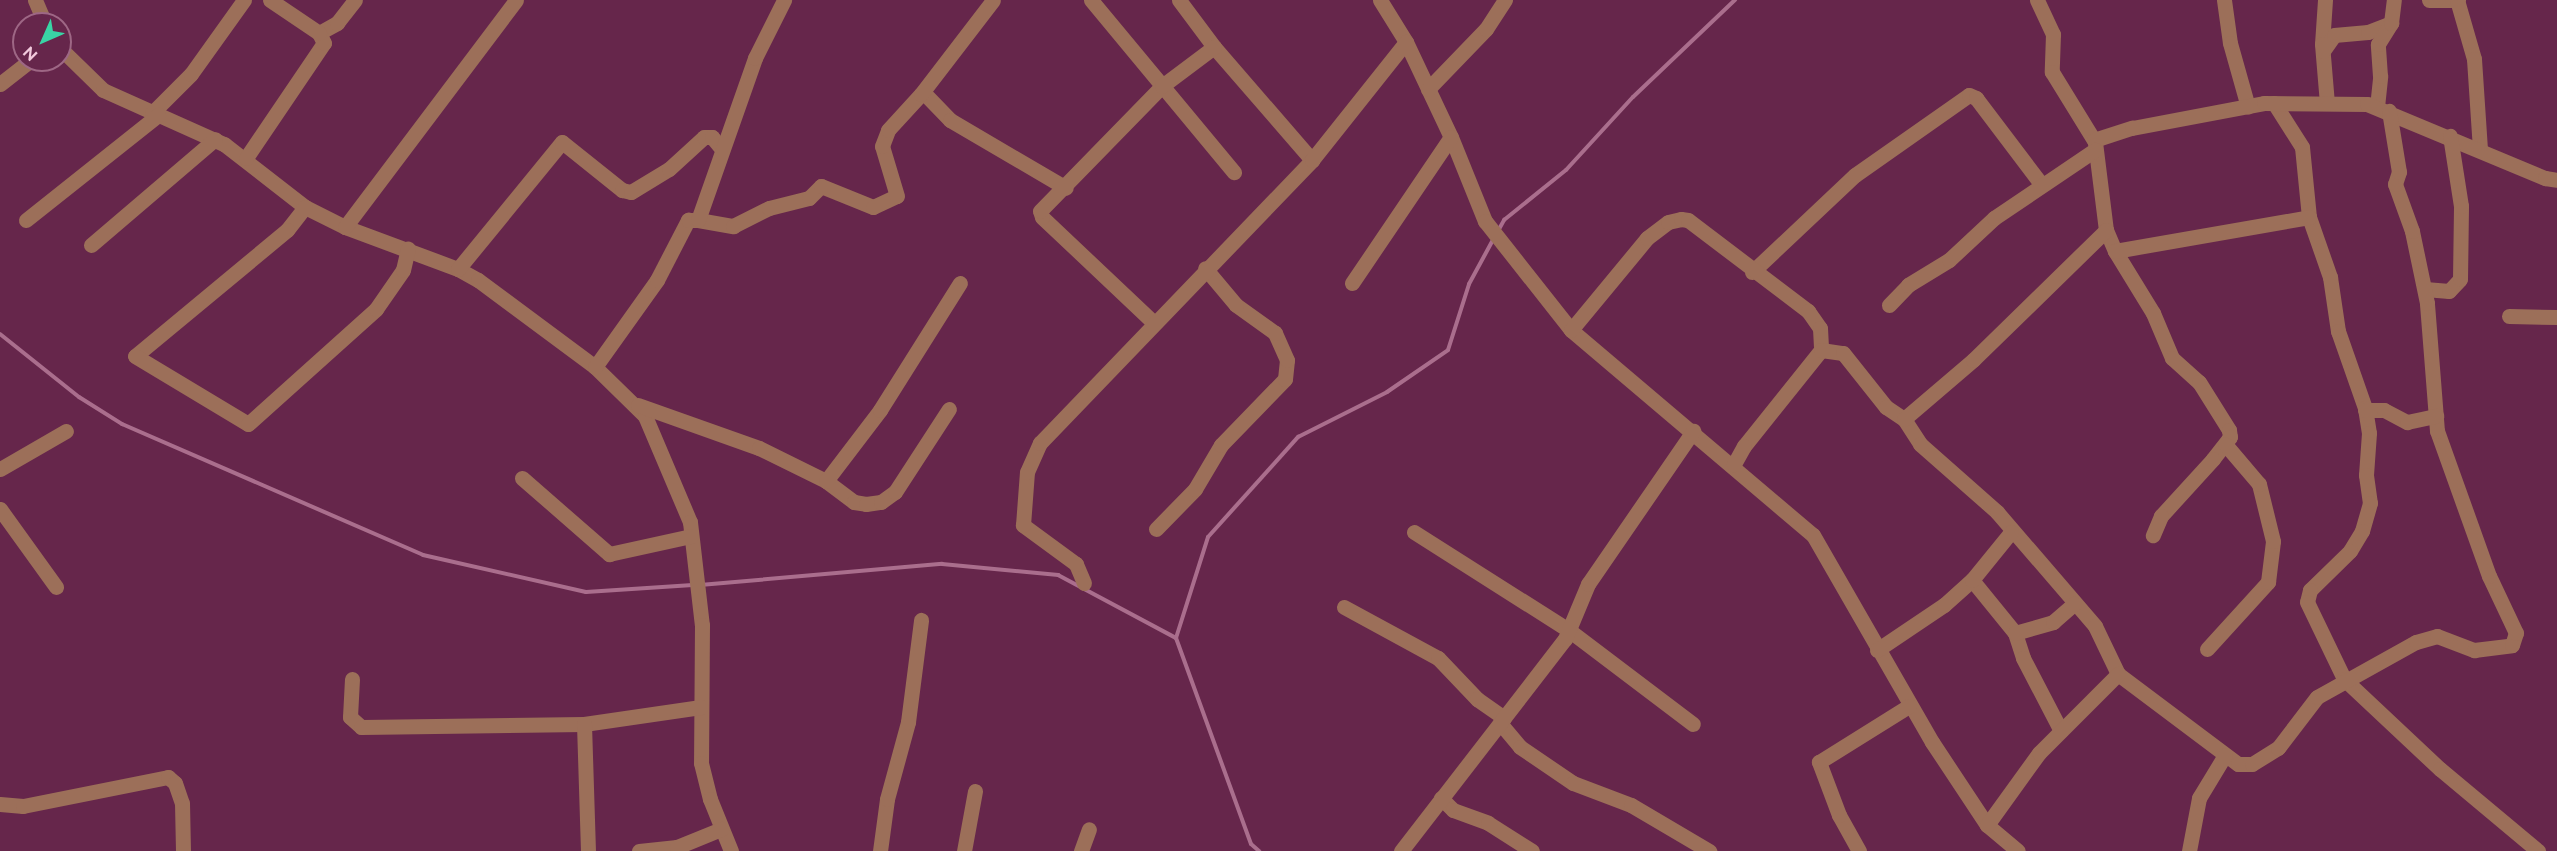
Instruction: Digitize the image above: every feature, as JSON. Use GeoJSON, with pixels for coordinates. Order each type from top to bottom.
{"type":"FeatureCollection","features":[{"type":"Feature","properties":{"kind":"street"},"geometry":{"type":"LineString","coordinates":[[26,220],[120,149],[155,114],[191,74],[244,0]]}},
{"type":"Feature","properties":{"kind":"street"},"geometry":{"type":"LineString","coordinates":[[246,158],[278,107],[325,41],[319,33],[270,0]]}},
{"type":"Feature","properties":{"kind":"street"},"geometry":{"type":"LineString","coordinates":[[319,33],[337,23],[356,0]]}},
{"type":"Feature","properties":{"kind":"street"},"geometry":{"type":"LineString","coordinates":[[345,227],[516,0]]}},
{"type":"Feature","properties":{"kind":"street"},"geometry":{"type":"LineString","coordinates":[[698,220],[721,148],[755,58],[784,0]]}},
{"type":"Feature","properties":{"kind":"street"},"geometry":{"type":"LineString","coordinates":[[595,367],[657,280],[688,220],[733,226],[770,208],[809,198],[820,186],[873,207],[897,196],[882,146],[888,130],[923,92],[993,0]]}},
{"type":"Feature","properties":{"kind":"street"},"geometry":{"type":"LineString","coordinates":[[1091,0],[1234,172]]}},
{"type":"Feature","properties":{"kind":"street"},"geometry":{"type":"LineString","coordinates":[[1179,0],[1214,47],[1312,160]]}},
{"type":"Feature","properties":{"kind":"street"},"geometry":{"type":"LineString","coordinates":[[1380,0],[1406,42],[1428,88],[1451,137],[1485,221],[1571,330],[1637,390],[1734,464],[1813,535],[1909,706],[1987,825],[2018,851]]}},
{"type":"Feature","properties":{"kind":"street"},"geometry":{"type":"LineString","coordinates":[[1428,88],[1486,28],[1505,0]]}},
{"type":"Feature","properties":{"kind":"street"},"geometry":{"type":"LineString","coordinates":[[2037,0],[2053,33],[2052,72],[2094,145],[2106,230],[2115,250],[2153,313],[2172,358],[2199,382],[2229,430],[2225,444],[2161,516],[2153,535]]}},
{"type":"Feature","properties":{"kind":"street"},"geometry":{"type":"LineString","coordinates":[[2224,0],[2230,43],[2248,107]]}},
{"type":"Feature","properties":{"kind":"street"},"geometry":{"type":"LineString","coordinates":[[2325,0],[2323,51],[2327,103]]}},
{"type":"Feature","properties":{"kind":"street"},"geometry":{"type":"LineString","coordinates":[[1821,350],[1843,353],[1886,407],[1904,419],[1920,444],[1997,512],[2011,532],[2100,634],[2118,674],[2225,755],[2246,766],[2265,758],[2288,738],[2317,697],[2416,642],[2437,636],[2474,650],[2512,645],[2516,633],[2489,576],[2475,529],[2462,506],[2436,416],[2433,341],[2425,289],[2412,231],[2395,184],[2399,172],[2383,109],[2378,45],[2391,23],[2394,0]]}},
{"type":"Feature","properties":{"kind":"street"},"geometry":{"type":"LineString","coordinates":[[2429,0],[2458,0],[2474,59],[2480,149]]}},
{"type":"Feature","properties":{"kind":"street"},"geometry":{"type":"LineString","coordinates":[[2323,51],[2334,35],[2368,32],[2391,23]]}},
{"type":"Feature","properties":{"kind":"street"},"geometry":{"type":"LineString","coordinates":[[1084,583],[1076,564],[1023,525],[1026,471],[1040,443],[1205,268],[1312,160],[1406,42]]}},
{"type":"Feature","properties":{"kind":"street"},"geometry":{"type":"LineString","coordinates":[[1154,323],[1042,217],[1045,202],[1066,188],[1162,86],[1214,47]]}},
{"type":"Feature","properties":{"kind":"street"},"geometry":{"type":"LineString","coordinates":[[72,60],[103,90],[215,139],[246,158],[305,207],[345,227],[458,269],[526,314],[595,367],[635,404],[650,424],[671,473],[691,536],[702,625],[701,763],[721,829],[731,851]]}},
{"type":"Feature","properties":{"kind":"street"},"geometry":{"type":"LineString","coordinates":[[0,84],[15,72]]}},
{"type":"Feature","properties":{"kind":"street"},"geometry":{"type":"LineString","coordinates":[[923,92],[950,120],[1066,188]]}},
{"type":"Feature","properties":{"kind":"street"},"geometry":{"type":"LineString","coordinates":[[1752,272],[1856,175],[1969,95],[1976,98],[2041,184]]}},
{"type":"Feature","properties":{"kind":"street"},"geometry":{"type":"LineString","coordinates":[[2274,103],[2302,147],[2309,217],[2330,277],[2341,341],[2365,410],[2369,433],[2366,475],[2370,503],[2362,531],[2350,551],[2314,585],[2307,597],[2344,680],[2431,761],[2538,851]]}},
{"type":"Feature","properties":{"kind":"street"},"geometry":{"type":"LineString","coordinates":[[1889,306],[1908,285],[1949,260],[1994,218],[2094,145],[2132,128],[2274,103],[2327,103],[2383,109],[2480,149],[2555,184]]}},
{"type":"Feature","properties":{"kind":"street"},"geometry":{"type":"LineString","coordinates":[[2425,289],[2449,291],[2460,279],[2461,206],[2450,136]]}},
{"type":"Feature","properties":{"kind":"street"},"geometry":{"type":"LineString","coordinates":[[458,269],[562,142],[622,190],[632,192],[669,169],[704,137],[712,137],[721,148]]}},
{"type":"Feature","properties":{"kind":"street"},"geometry":{"type":"LineString","coordinates":[[1352,283],[1451,137]]}},
{"type":"Feature","properties":{"kind":"street"},"geometry":{"type":"LineString","coordinates":[[92,245],[215,139]]}},
{"type":"Feature","properties":{"kind":"street"},"geometry":{"type":"LineString","coordinates":[[305,207],[287,230],[135,356],[248,424],[331,354],[376,309],[403,270],[408,249]]}},
{"type":"Feature","properties":{"kind":"street"},"geometry":{"type":"LineString","coordinates":[[2115,250],[2309,217]]}},
{"type":"Feature","properties":{"kind":"street"},"geometry":{"type":"LineString","coordinates":[[1571,330],[1647,238],[1668,222],[1688,220],[1752,272],[1816,319],[1821,350],[1744,446],[1734,464]]}},
{"type":"Feature","properties":{"kind":"street"},"geometry":{"type":"LineString","coordinates":[[1904,419],[1973,360],[2106,230]]}},
{"type":"Feature","properties":{"kind":"street"},"geometry":{"type":"LineString","coordinates":[[1156,529],[1195,489],[1221,445],[1285,379],[1287,360],[1275,333],[1236,306],[1205,268]]}},
{"type":"Feature","properties":{"kind":"street"},"geometry":{"type":"LineString","coordinates":[[825,481],[880,410],[960,283]]}},
{"type":"Feature","properties":{"kind":"street"},"geometry":{"type":"LineString","coordinates":[[2509,316],[2557,317]]}},
{"type":"Feature","properties":{"kind":"street"},"geometry":{"type":"LineString","coordinates":[[635,404],[759,448],[825,481],[854,502],[881,502],[895,492],[949,409]]}},
{"type":"Feature","properties":{"kind":"street"},"geometry":{"type":"LineString","coordinates":[[2365,410],[2384,410],[2407,422],[2436,416]]}},
{"type":"Feature","properties":{"kind":"street"},"geometry":{"type":"LineString","coordinates":[[0,469],[66,431]]}},
{"type":"Feature","properties":{"kind":"street"},"geometry":{"type":"LineString","coordinates":[[1401,851],[1570,631],[1588,584],[1693,431]]}},
{"type":"Feature","properties":{"kind":"street"},"geometry":{"type":"LineString","coordinates":[[2207,649],[2268,582],[2273,541],[2259,483],[2225,444]]}},
{"type":"Feature","properties":{"kind":"street"},"geometry":{"type":"LineString","coordinates":[[522,478],[609,554],[691,536]]}},
{"type":"Feature","properties":{"kind":"street"},"geometry":{"type":"LineString","coordinates":[[0,510],[56,587]]}},
{"type":"Feature","properties":{"kind":"street"},"geometry":{"type":"LineString","coordinates":[[1414,532],[1570,631],[1693,724]]}},
{"type":"Feature","properties":{"kind":"street"},"geometry":{"type":"LineString","coordinates":[[1877,650],[1944,605],[1972,580],[2011,532]]}},
{"type":"Feature","properties":{"kind":"street"},"geometry":{"type":"LineString","coordinates":[[1972,580],[2015,633],[2023,658],[2061,730]]}},
{"type":"Feature","properties":{"kind":"street"},"geometry":{"type":"LineString","coordinates":[[2015,633],[2053,622],[2074,604]]}},
{"type":"Feature","properties":{"kind":"street"},"geometry":{"type":"LineString","coordinates":[[1344,607],[1430,652],[1477,699],[1502,720],[1520,747],[1573,783],[1631,805],[1709,851]]}},
{"type":"Feature","properties":{"kind":"street"},"geometry":{"type":"LineString","coordinates":[[880,851],[887,799],[908,722],[921,620]]}},
{"type":"Feature","properties":{"kind":"street"},"geometry":{"type":"LineString","coordinates":[[1987,825],[2039,753],[2118,674]]}},
{"type":"Feature","properties":{"kind":"street"},"geometry":{"type":"LineString","coordinates":[[352,679],[350,717],[361,727],[584,724],[701,707]]}},
{"type":"Feature","properties":{"kind":"street"},"geometry":{"type":"LineString","coordinates":[[1859,851],[1839,815],[1819,762],[1909,706]]}},
{"type":"Feature","properties":{"kind":"street"},"geometry":{"type":"LineString","coordinates":[[584,724],[588,851]]}},
{"type":"Feature","properties":{"kind":"street"},"geometry":{"type":"LineString","coordinates":[[2189,851],[2199,798],[2225,755]]}},
{"type":"Feature","properties":{"kind":"street"},"geometry":{"type":"LineString","coordinates":[[0,804],[23,806],[168,777],[175,783],[182,802],[183,851]]}},
{"type":"Feature","properties":{"kind":"street"},"geometry":{"type":"LineString","coordinates":[[964,851],[975,791]]}},
{"type":"Feature","properties":{"kind":"street"},"geometry":{"type":"LineString","coordinates":[[1441,798],[1453,810],[1488,823],[1532,851]]}},
{"type":"Feature","properties":{"kind":"street"},"geometry":{"type":"LineString","coordinates":[[639,851],[677,847],[721,829]]}},
{"type":"Feature","properties":{"kind":"street"},"geometry":{"type":"LineString","coordinates":[[1081,851],[1089,829]]}},
{"type":"Feature","properties":{"kind":"waterway"},"geometry":{"type":"LineString","coordinates":[[1498,231],[1504,220],[1566,170],[1633,97],[1735,0]]}},
{"type":"Feature","properties":{"kind":"waterway"},"geometry":{"type":"LineString","coordinates":[[1176,638],[1208,537],[1298,437],[1387,392],[1448,350],[1469,284],[1494,238]]}},
{"type":"Feature","properties":{"kind":"waterway"},"geometry":{"type":"LineString","coordinates":[[0,334],[79,397],[122,424],[423,555],[586,592],[693,585]]}},
{"type":"Feature","properties":{"kind":"waterway"},"geometry":{"type":"LineString","coordinates":[[700,585],[942,564],[1058,575],[1176,638],[1251,844],[1259,851]]}}]}
